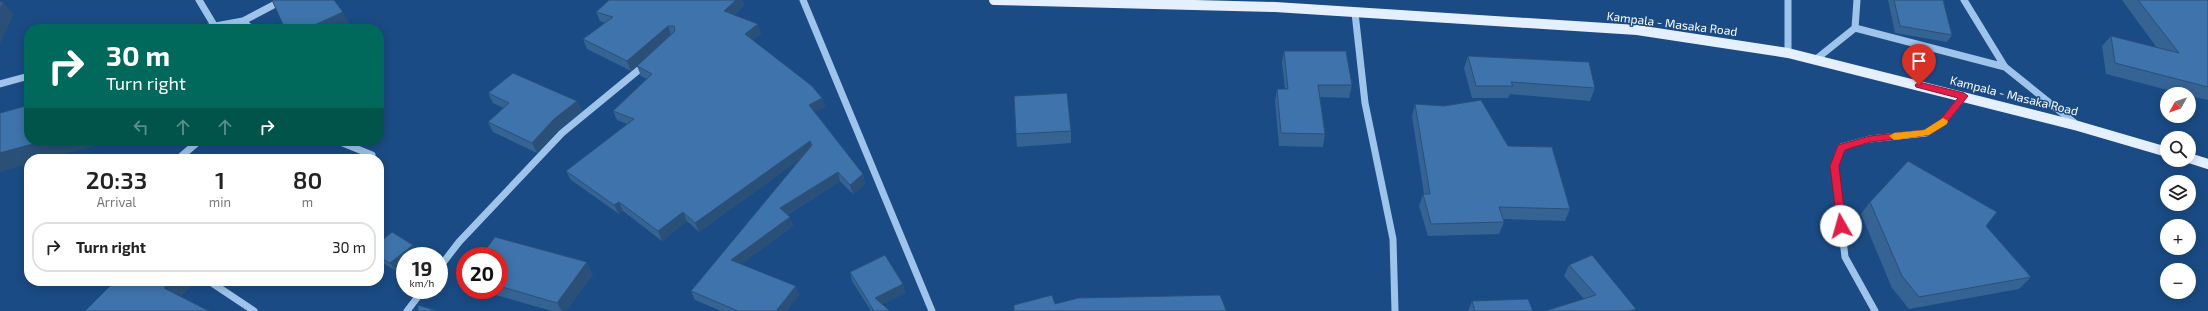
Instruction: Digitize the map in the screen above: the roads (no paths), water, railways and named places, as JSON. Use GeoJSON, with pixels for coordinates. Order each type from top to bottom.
{"type":"FeatureCollection","features":[{"type":"Feature","properties":{"kind":"main road","name":"Kampala - Masaka Road"},"geometry":{"type":"LineString","coordinates":[[994,0],[1275,7],[1637,30],[1788,53],[1964,96],[2078,126],[2160,150]]}},
{"type":"Feature","properties":{"kind":"main road"},"geometry":{"type":"LineString","coordinates":[[2196,160],[2208,164]]}},
{"type":"Feature","properties":{"kind":"street"},"geometry":{"type":"LineString","coordinates":[[199,0],[213,24]]}},
{"type":"Feature","properties":{"kind":"street"},"geometry":{"type":"LineString","coordinates":[[221,24],[243,21],[283,0]]}},
{"type":"Feature","properties":{"kind":"street"},"geometry":{"type":"LineString","coordinates":[[803,0],[932,311]]}},
{"type":"Feature","properties":{"kind":"street"},"geometry":{"type":"LineString","coordinates":[[1788,0],[1788,53]]}},
{"type":"Feature","properties":{"kind":"street"},"geometry":{"type":"LineString","coordinates":[[1815,60],[1855,28],[1857,0]]}},
{"type":"Feature","properties":{"kind":"street"},"geometry":{"type":"LineString","coordinates":[[1964,0],[2005,67],[2078,126]]}},
{"type":"Feature","properties":{"kind":"street"},"geometry":{"type":"LineString","coordinates":[[1355,12],[1365,103],[1393,239],[1395,311]]}},
{"type":"Feature","properties":{"kind":"street"},"geometry":{"type":"LineString","coordinates":[[243,21],[246,24]]}},
{"type":"Feature","properties":{"kind":"street"},"geometry":{"type":"LineString","coordinates":[[1855,28],[2005,67]]}},
{"type":"Feature","properties":{"kind":"street"},"geometry":{"type":"LineString","coordinates":[[448,256],[459,242],[562,133],[651,60]]}},
{"type":"Feature","properties":{"kind":"street"},"geometry":{"type":"LineString","coordinates":[[0,84],[24,77]]}},
{"type":"Feature","properties":{"kind":"street"},"geometry":{"type":"LineString","coordinates":[[1874,311],[1845,257],[1834,166],[1841,147],[1870,139],[1926,133],[1942,123],[1964,96]]}},
{"type":"Feature","properties":{"kind":"street"},"geometry":{"type":"LineString","coordinates":[[184,154],[193,146]]}},
{"type":"Feature","properties":{"kind":"street"},"geometry":{"type":"LineString","coordinates":[[350,146],[370,154]]}},
{"type":"Feature","properties":{"kind":"street"},"geometry":{"type":"LineString","coordinates":[[216,286],[254,311]]}},
{"type":"Feature","properties":{"kind":"street"},"geometry":{"type":"LineString","coordinates":[[407,311],[416,299]]}}]}
